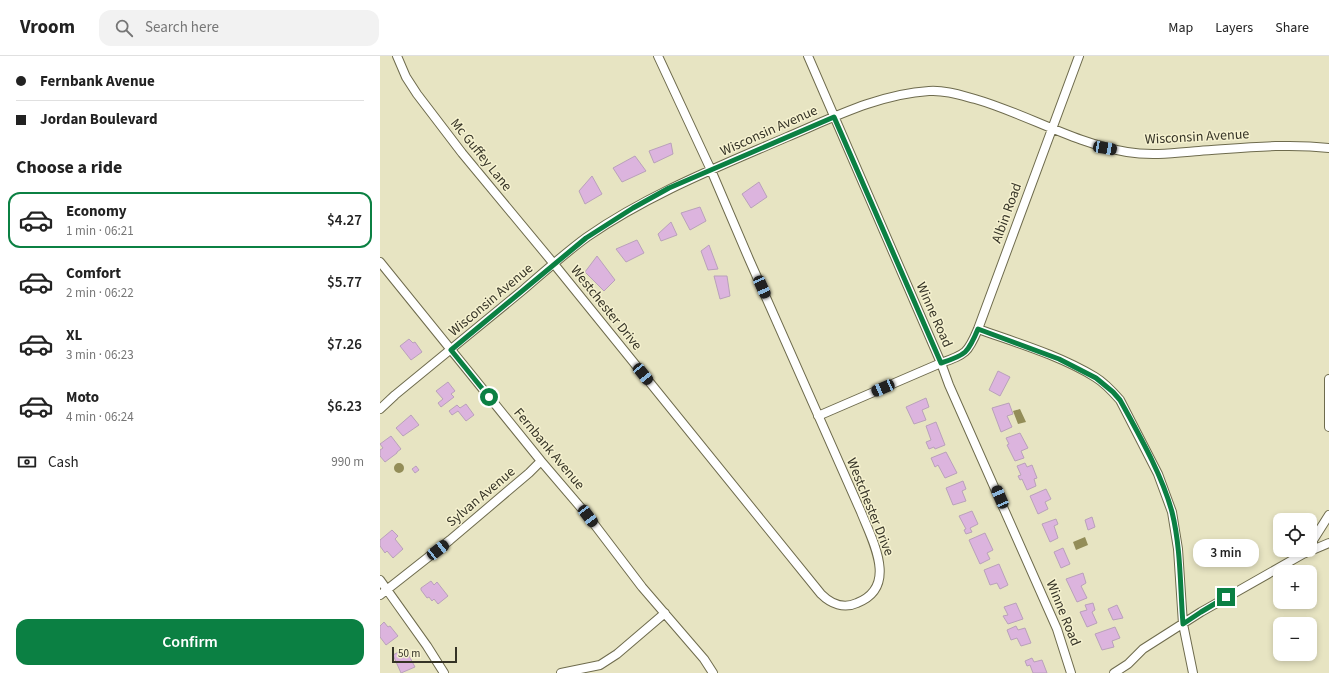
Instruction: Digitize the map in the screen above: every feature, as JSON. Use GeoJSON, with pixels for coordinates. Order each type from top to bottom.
{"type":"FeatureCollection","features":[{"type":"Feature","properties":{"kind":"street","name":"Mc Guffey Lane"},"geometry":{"type":"LineString","coordinates":[[398,56],[400,65],[417,94],[462,153],[554,264]]}},
{"type":"Feature","properties":{"kind":"street","name":"Westchester Drive"},"geometry":{"type":"LineString","coordinates":[[554,264],[821,594],[827,600],[835,604],[851,606],[864,600],[876,589],[880,575],[880,562],[877,551],[711,170],[658,56]]}},
{"type":"Feature","properties":{"kind":"street","name":"Winne Road"},"geometry":{"type":"LineString","coordinates":[[808,56],[941,363],[949,385],[1057,629],[1071,673]]}},
{"type":"Feature","properties":{"kind":"street","name":"Albin Road"},"geometry":{"type":"LineString","coordinates":[[818,416],[958,357],[966,352],[978,329],[1079,56]]}},
{"type":"Feature","properties":{"kind":"street","name":"Wisconsin Avenue"},"geometry":{"type":"LineString","coordinates":[[380,409],[394,395],[451,350],[586,238],[633,208],[669,188],[834,117],[884,98],[908,93],[932,91],[953,93],[1008,110],[1052,129],[1105,148],[1130,152],[1153,154],[1280,145],[1307,145],[1329,148]]}},
{"type":"Feature","properties":{"kind":"street","name":"Fernbank Avenue"},"geometry":{"type":"LineString","coordinates":[[380,262],[541,461],[588,516],[642,587],[704,659],[713,673]]}},
{"type":"Feature","properties":{"kind":"street"},"geometry":{"type":"LineString","coordinates":[[978,329],[1059,359],[1096,378],[1120,400],[1158,474],[1172,512],[1178,548],[1183,624],[1193,673]]}},
{"type":"Feature","properties":{"kind":"street"},"geometry":{"type":"LineString","coordinates":[[1329,380],[1329,427]]}},
{"type":"Feature","properties":{"kind":"street","name":"Sylvan Avenue"},"geometry":{"type":"LineString","coordinates":[[380,595],[450,540],[541,461]]}},
{"type":"Feature","properties":{"kind":"street"},"geometry":{"type":"LineString","coordinates":[[1317,534],[1329,515]]}},
{"type":"Feature","properties":{"kind":"street"},"geometry":{"type":"LineString","coordinates":[[1317,547],[1329,543]]}},
{"type":"Feature","properties":{"kind":"street"},"geometry":{"type":"LineString","coordinates":[[1114,673],[1128,664],[1143,649],[1201,612],[1296,557]]}},
{"type":"Feature","properties":{"kind":"street"},"geometry":{"type":"LineString","coordinates":[[380,580],[427,646],[444,673]]}},
{"type":"Feature","properties":{"kind":"street"},"geometry":{"type":"LineString","coordinates":[[561,673],[600,665],[617,654],[665,613]]}},
{"type":"Feature","properties":{"kind":"shaded area"},"geometry":{"type":"Polygon","coordinates":[[[1020,409],[1026,422],[1018,424],[1013,411],[1020,409]]]}},
{"type":"Feature","properties":{"kind":"shaded area"},"geometry":{"type":"Polygon","coordinates":[[[397,463],[401,463],[403,464],[403,472],[397,473],[394,470],[394,466],[397,463]]]}},
{"type":"Feature","properties":{"kind":"shaded area"},"geometry":{"type":"Polygon","coordinates":[[[1085,537],[1088,545],[1076,550],[1073,542],[1085,537]]]}},
{"type":"Feature","properties":{"kind":"building"},"geometry":{"type":"Polygon","coordinates":[[[671,143],[673,154],[654,163],[649,151],[671,143]]]}},
{"type":"Feature","properties":{"kind":"building"},"geometry":{"type":"Polygon","coordinates":[[[635,156],[646,171],[622,182],[613,168],[635,156]]]}},
{"type":"Feature","properties":{"kind":"building"},"geometry":{"type":"Polygon","coordinates":[[[592,176],[602,194],[585,204],[579,191],[592,176]]]}},
{"type":"Feature","properties":{"kind":"building"},"geometry":{"type":"Polygon","coordinates":[[[759,182],[767,197],[751,208],[742,194],[759,182]]]}},
{"type":"Feature","properties":{"kind":"building"},"geometry":{"type":"Polygon","coordinates":[[[700,207],[706,221],[690,230],[681,213],[700,207]]]}},
{"type":"Feature","properties":{"kind":"building"},"geometry":{"type":"Polygon","coordinates":[[[671,222],[677,235],[661,241],[658,234],[671,222]]]}},
{"type":"Feature","properties":{"kind":"building"},"geometry":{"type":"Polygon","coordinates":[[[637,240],[644,253],[626,262],[616,249],[637,240]]]}},
{"type":"Feature","properties":{"kind":"building"},"geometry":{"type":"Polygon","coordinates":[[[709,245],[718,269],[708,270],[701,251],[709,245]]]}},
{"type":"Feature","properties":{"kind":"building"},"geometry":{"type":"Polygon","coordinates":[[[597,256],[615,280],[604,291],[585,272],[597,256]]]}},
{"type":"Feature","properties":{"kind":"building"},"geometry":{"type":"Polygon","coordinates":[[[714,276],[727,276],[730,296],[720,299],[714,276]]]}},
{"type":"Feature","properties":{"kind":"building"},"geometry":{"type":"Polygon","coordinates":[[[409,339],[413,343],[415,342],[422,352],[411,360],[400,346],[409,339]]]}},
{"type":"Feature","properties":{"kind":"building"},"geometry":{"type":"Polygon","coordinates":[[[998,371],[1010,377],[1000,396],[989,390],[998,371]]]}},
{"type":"Feature","properties":{"kind":"building"},"geometry":{"type":"Polygon","coordinates":[[[448,382],[455,391],[451,394],[454,397],[441,407],[438,403],[443,399],[436,391],[448,382]]]}},
{"type":"Feature","properties":{"kind":"building"},"geometry":{"type":"Polygon","coordinates":[[[926,398],[929,407],[922,410],[926,420],[914,424],[906,407],[926,398]]]}},
{"type":"Feature","properties":{"kind":"building"},"geometry":{"type":"Polygon","coordinates":[[[1009,403],[1013,414],[1007,416],[1012,427],[1001,432],[992,408],[1009,403]]]}},
{"type":"Feature","properties":{"kind":"building"},"geometry":{"type":"Polygon","coordinates":[[[466,404],[474,415],[466,421],[458,411],[452,415],[449,411],[457,405],[460,408],[466,404]]]}},
{"type":"Feature","properties":{"kind":"building"},"geometry":{"type":"Polygon","coordinates":[[[411,415],[419,425],[403,436],[396,428],[411,415]]]}},
{"type":"Feature","properties":{"kind":"building"},"geometry":{"type":"Polygon","coordinates":[[[936,422],[945,445],[935,449],[934,447],[929,449],[926,442],[931,440],[926,426],[936,422]]]}},
{"type":"Feature","properties":{"kind":"building"},"geometry":{"type":"Polygon","coordinates":[[[1020,433],[1028,448],[1021,451],[1024,458],[1015,461],[1007,445],[1009,444],[1006,438],[1020,433]]]}},
{"type":"Feature","properties":{"kind":"building"},"geometry":{"type":"Polygon","coordinates":[[[391,436],[401,449],[385,462],[380,456],[380,450],[383,448],[380,444],[391,436]]]}},
{"type":"Feature","properties":{"kind":"building"},"geometry":{"type":"Polygon","coordinates":[[[946,452],[957,473],[945,478],[938,465],[935,467],[931,458],[946,452]]]}},
{"type":"Feature","properties":{"kind":"building"},"geometry":{"type":"Polygon","coordinates":[[[1025,463],[1027,467],[1032,465],[1037,478],[1034,479],[1036,486],[1027,490],[1022,479],[1020,480],[1018,476],[1021,475],[1017,466],[1025,463]]]}},
{"type":"Feature","properties":{"kind":"building"},"geometry":{"type":"Polygon","coordinates":[[[416,466],[419,470],[415,473],[412,469],[416,466]]]}},
{"type":"Feature","properties":{"kind":"building"},"geometry":{"type":"Polygon","coordinates":[[[963,481],[966,489],[962,491],[966,501],[953,505],[946,488],[963,481]]]}},
{"type":"Feature","properties":{"kind":"building"},"geometry":{"type":"Polygon","coordinates":[[[1046,489],[1051,499],[1045,502],[1048,509],[1038,514],[1030,496],[1046,489]]]}},
{"type":"Feature","properties":{"kind":"building"},"geometry":{"type":"Polygon","coordinates":[[[972,511],[978,524],[970,528],[972,532],[966,534],[964,530],[966,529],[959,516],[972,511]]]}},
{"type":"Feature","properties":{"kind":"building"},"geometry":{"type":"Polygon","coordinates":[[[1092,517],[1095,527],[1088,530],[1085,520],[1092,517]]]}},
{"type":"Feature","properties":{"kind":"building"},"geometry":{"type":"Polygon","coordinates":[[[1056,519],[1058,524],[1054,526],[1058,538],[1050,542],[1042,524],[1056,519]]]}},
{"type":"Feature","properties":{"kind":"building"},"geometry":{"type":"Polygon","coordinates":[[[392,530],[398,536],[395,539],[403,549],[393,558],[387,551],[385,553],[380,546],[380,540],[392,530]]]}},
{"type":"Feature","properties":{"kind":"building"},"geometry":{"type":"Polygon","coordinates":[[[985,533],[993,550],[987,553],[990,559],[980,564],[969,540],[985,533]]]}},
{"type":"Feature","properties":{"kind":"building"},"geometry":{"type":"Polygon","coordinates":[[[1063,548],[1070,564],[1061,568],[1054,552],[1063,548]]]}},
{"type":"Feature","properties":{"kind":"building"},"geometry":{"type":"Polygon","coordinates":[[[999,564],[1008,585],[1000,589],[997,583],[990,585],[984,570],[999,564]]]}},
{"type":"Feature","properties":{"kind":"building"},"geometry":{"type":"Polygon","coordinates":[[[1083,573],[1086,583],[1081,586],[1087,598],[1077,602],[1066,579],[1083,573]]]}},
{"type":"Feature","properties":{"kind":"building"},"geometry":{"type":"Polygon","coordinates":[[[431,581],[434,585],[437,582],[448,596],[438,604],[434,599],[432,601],[429,597],[427,598],[421,590],[421,588],[431,581]]]}},
{"type":"Feature","properties":{"kind":"building"},"geometry":{"type":"Polygon","coordinates":[[[1016,603],[1023,619],[1008,624],[1003,616],[1008,615],[1004,607],[1016,603]]]}},
{"type":"Feature","properties":{"kind":"building"},"geometry":{"type":"Polygon","coordinates":[[[1093,603],[1095,610],[1092,612],[1097,623],[1087,627],[1080,612],[1087,610],[1085,605],[1093,603]]]}},
{"type":"Feature","properties":{"kind":"building"},"geometry":{"type":"Polygon","coordinates":[[[1117,605],[1123,618],[1113,620],[1108,609],[1117,605]]]}},
{"type":"Feature","properties":{"kind":"building"},"geometry":{"type":"Polygon","coordinates":[[[384,622],[388,627],[390,626],[398,636],[386,645],[380,637],[380,626],[384,622]]]}},
{"type":"Feature","properties":{"kind":"building"},"geometry":{"type":"Polygon","coordinates":[[[1016,626],[1018,630],[1025,628],[1031,643],[1021,646],[1017,638],[1011,640],[1007,630],[1016,626]]]}},
{"type":"Feature","properties":{"kind":"building"},"geometry":{"type":"Polygon","coordinates":[[[1115,627],[1120,638],[1112,641],[1114,647],[1102,650],[1095,634],[1115,627]]]}},
{"type":"Feature","properties":{"kind":"building"},"geometry":{"type":"Polygon","coordinates":[[[404,649],[415,667],[401,673],[393,655],[404,649]]]}},
{"type":"Feature","properties":{"kind":"building"},"geometry":{"type":"Polygon","coordinates":[[[1032,658],[1034,662],[1042,660],[1047,673],[1033,673],[1030,665],[1027,666],[1025,661],[1032,658]]]}},
{"type":"Feature","properties":{"kind":"route"},"geometry":{"type":"LineString","coordinates":[[489,397],[451,350],[586,238],[633,208],[669,188],[834,117],[941,363],[958,357],[966,352],[978,329],[1059,359],[1096,378],[1120,400],[1158,474],[1172,512],[1178,548],[1183,624],[1226,597]]}}]}
